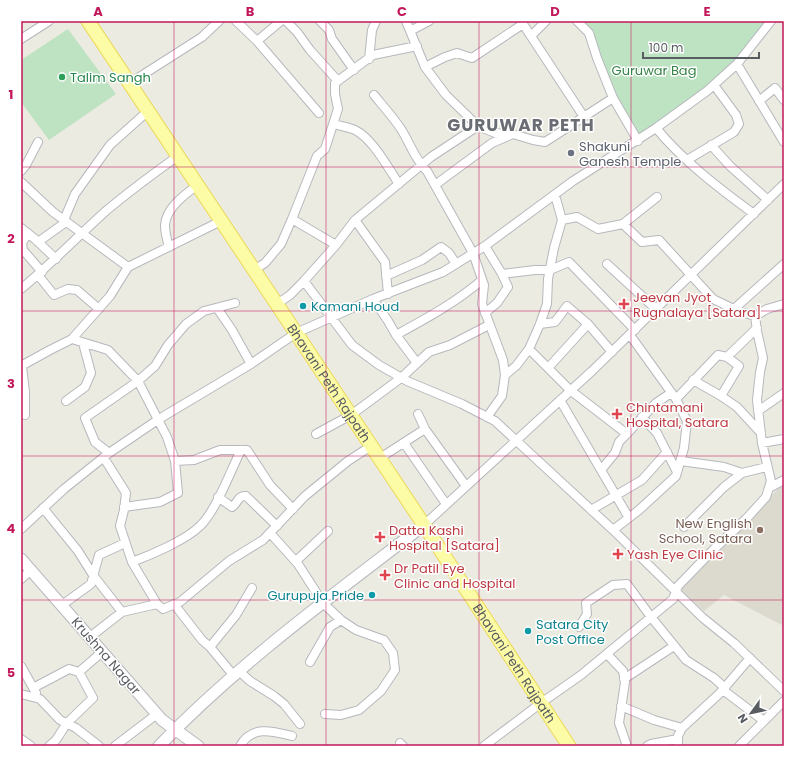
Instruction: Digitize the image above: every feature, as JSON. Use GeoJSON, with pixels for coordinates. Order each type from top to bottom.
{"type":"FeatureCollection","features":[{"type":"Feature","properties":{"kind":"main road","name":"Bhavani Peth Rajpath"},"geometry":{"type":"LineString","coordinates":[[88,21],[380,458],[569,746]]}},
{"type":"Feature","properties":{"kind":"main road"},"geometry":{"type":"LineString","coordinates":[[159,746],[237,674],[289,629],[424,525]]}},
{"type":"Feature","properties":{"kind":"main road","name":"Krushna Nagar"},"geometry":{"type":"LineString","coordinates":[[21,559],[162,720],[198,746]]}},
{"type":"Feature","properties":{"kind":"street"},"geometry":{"type":"LineString","coordinates":[[21,40],[49,21]]}},
{"type":"Feature","properties":{"kind":"street"},"geometry":{"type":"LineString","coordinates":[[130,84],[202,37],[219,21]]}},
{"type":"Feature","properties":{"kind":"street"},"geometry":{"type":"LineString","coordinates":[[236,21],[257,41],[319,113]]}},
{"type":"Feature","properties":{"kind":"street"},"geometry":{"type":"LineString","coordinates":[[257,41],[281,21]]}},
{"type":"Feature","properties":{"kind":"street"},"geometry":{"type":"LineString","coordinates":[[286,21],[338,81]]}},
{"type":"Feature","properties":{"kind":"street"},"geometry":{"type":"LineString","coordinates":[[320,21],[329,30],[332,40],[354,70]]}},
{"type":"Feature","properties":{"kind":"street"},"geometry":{"type":"LineString","coordinates":[[369,59],[372,30],[376,21]]}},
{"type":"Feature","properties":{"kind":"street"},"geometry":{"type":"LineString","coordinates":[[406,21],[425,67],[446,94],[478,126],[495,133],[513,134],[545,142],[613,98]]}},
{"type":"Feature","properties":{"kind":"street"},"geometry":{"type":"LineString","coordinates":[[410,31],[429,21]]}},
{"type":"Feature","properties":{"kind":"street"},"geometry":{"type":"LineString","coordinates":[[532,36],[546,21]]}},
{"type":"Feature","properties":{"kind":"street"},"geometry":{"type":"LineString","coordinates":[[577,21],[589,32],[597,58],[613,98],[638,140]]}},
{"type":"Feature","properties":{"kind":"street"},"geometry":{"type":"LineString","coordinates":[[21,529],[64,489],[107,455],[159,419],[251,364],[296,333],[373,299],[443,272],[484,246],[573,181],[656,128],[714,85],[737,64],[771,21]]}},
{"type":"Feature","properties":{"kind":"street"},"geometry":{"type":"LineString","coordinates":[[425,67],[457,53],[472,58],[523,24],[584,117]]}},
{"type":"Feature","properties":{"kind":"street"},"geometry":{"type":"LineString","coordinates":[[254,270],[265,263],[281,244],[317,156],[325,149],[338,109],[335,94],[335,83],[373,56],[417,46]]}},
{"type":"Feature","properties":{"kind":"street"},"geometry":{"type":"LineString","coordinates":[[737,64],[759,101],[780,128],[784,142]]}},
{"type":"Feature","properties":{"kind":"street"},"geometry":{"type":"LineString","coordinates":[[687,160],[734,132],[739,124],[738,118],[714,85]]}},
{"type":"Feature","properties":{"kind":"street"},"geometry":{"type":"LineString","coordinates":[[759,101],[775,88],[784,100]]}},
{"type":"Feature","properties":{"kind":"street"},"geometry":{"type":"LineString","coordinates":[[374,95],[401,129],[421,166],[427,171],[473,253],[484,285],[482,304],[503,360],[505,375],[502,396],[487,417]]}},
{"type":"Feature","properties":{"kind":"street"},"geometry":{"type":"LineString","coordinates":[[38,242],[65,221],[74,194],[110,145],[148,111]]}},
{"type":"Feature","properties":{"kind":"street"},"geometry":{"type":"LineString","coordinates":[[334,124],[354,130],[362,135],[399,184]]}},
{"type":"Feature","properties":{"kind":"street"},"geometry":{"type":"LineString","coordinates":[[277,304],[290,295],[304,281],[336,245],[355,220],[431,157],[478,126]]}},
{"type":"Feature","properties":{"kind":"street"},"geometry":{"type":"LineString","coordinates":[[656,128],[670,146],[754,214]]}},
{"type":"Feature","properties":{"kind":"street"},"geometry":{"type":"LineString","coordinates":[[435,185],[492,143],[513,134]]}},
{"type":"Feature","properties":{"kind":"street"},"geometry":{"type":"LineString","coordinates":[[21,171],[26,166],[38,142]]}},
{"type":"Feature","properties":{"kind":"street"},"geometry":{"type":"LineString","coordinates":[[712,145],[730,166],[768,200]]}},
{"type":"Feature","properties":{"kind":"street"},"geometry":{"type":"LineString","coordinates":[[21,289],[143,180],[178,156]]}},
{"type":"Feature","properties":{"kind":"street"},"geometry":{"type":"LineString","coordinates":[[424,525],[612,352],[784,184]]}},
{"type":"Feature","properties":{"kind":"street"},"geometry":{"type":"LineString","coordinates":[[169,247],[165,224],[168,215],[186,194],[198,185]]}},
{"type":"Feature","properties":{"kind":"street"},"geometry":{"type":"LineString","coordinates":[[23,188],[128,267]]}},
{"type":"Feature","properties":{"kind":"street"},"geometry":{"type":"LineString","coordinates":[[505,375],[516,366],[529,349],[547,304],[548,279],[562,220],[554,195]]}},
{"type":"Feature","properties":{"kind":"street"},"geometry":{"type":"LineString","coordinates":[[562,220],[577,217],[598,229],[623,224],[657,197]]}},
{"type":"Feature","properties":{"kind":"street"},"geometry":{"type":"LineString","coordinates":[[292,219],[336,245]]}},
{"type":"Feature","properties":{"kind":"street"},"geometry":{"type":"LineString","coordinates":[[355,220],[385,262],[388,294]]}},
{"type":"Feature","properties":{"kind":"street"},"geometry":{"type":"LineString","coordinates":[[25,415],[25,392],[22,366],[72,339],[110,296],[128,267],[221,221]]}},
{"type":"Feature","properties":{"kind":"street"},"geometry":{"type":"LineString","coordinates":[[623,224],[642,242],[659,240],[692,274],[713,299],[734,309],[755,316],[768,309],[784,304]]}},
{"type":"Feature","properties":{"kind":"street"},"geometry":{"type":"LineString","coordinates":[[56,259],[24,231],[22,243],[23,250],[54,295],[68,289],[77,290],[99,309]]}},
{"type":"Feature","properties":{"kind":"street"},"geometry":{"type":"LineString","coordinates":[[484,246],[502,274],[508,287],[497,303],[485,314]]}},
{"type":"Feature","properties":{"kind":"street"},"geometry":{"type":"LineString","coordinates":[[386,276],[422,260],[441,247],[449,253],[456,264]]}},
{"type":"Feature","properties":{"kind":"street"},"geometry":{"type":"LineString","coordinates":[[502,274],[535,270],[550,270],[569,262],[632,332],[674,396],[687,421],[684,448],[676,476],[629,518],[613,530]]}},
{"type":"Feature","properties":{"kind":"street"},"geometry":{"type":"LineString","coordinates":[[607,264],[656,309]]}},
{"type":"Feature","properties":{"kind":"street"},"geometry":{"type":"LineString","coordinates":[[734,309],[784,264]]}},
{"type":"Feature","properties":{"kind":"street"},"geometry":{"type":"LineString","coordinates":[[396,335],[445,308],[482,280]]}},
{"type":"Feature","properties":{"kind":"street"},"geometry":{"type":"LineString","coordinates":[[304,281],[352,345],[379,365],[401,378],[462,404],[495,421],[613,530],[703,618],[750,658],[784,691]]}},
{"type":"Feature","properties":{"kind":"street"},"geometry":{"type":"LineString","coordinates":[[373,299],[396,335],[417,363]]}},
{"type":"Feature","properties":{"kind":"street"},"geometry":{"type":"LineString","coordinates":[[235,303],[204,311],[186,324],[168,346],[155,366],[138,381],[85,418],[95,442],[107,455],[126,494],[120,526],[132,562],[157,604],[163,609],[180,602],[229,560],[263,540],[306,496],[348,461],[372,446]]}},
{"type":"Feature","properties":{"kind":"street"},"geometry":{"type":"LineString","coordinates":[[540,324],[555,322],[567,306],[588,324],[612,352]]}},
{"type":"Feature","properties":{"kind":"street"},"geometry":{"type":"LineString","coordinates":[[217,308],[232,330],[251,364]]}},
{"type":"Feature","properties":{"kind":"street"},"geometry":{"type":"LineString","coordinates":[[484,746],[494,743],[541,703],[581,675],[673,599],[678,586],[746,519],[766,497],[771,481],[762,443],[758,411],[757,400],[763,358],[755,316]]}},
{"type":"Feature","properties":{"kind":"street"},"geometry":{"type":"LineString","coordinates":[[548,368],[588,324]]}},
{"type":"Feature","properties":{"kind":"street"},"geometry":{"type":"LineString","coordinates":[[316,434],[351,415],[401,378],[429,352],[450,345],[489,325]]}},
{"type":"Feature","properties":{"kind":"street"},"geometry":{"type":"LineString","coordinates":[[727,357],[757,328]]}},
{"type":"Feature","properties":{"kind":"street"},"geometry":{"type":"LineString","coordinates":[[72,339],[108,350],[138,381],[159,419],[175,461],[178,493],[160,502],[124,507]]}},
{"type":"Feature","properties":{"kind":"street"},"geometry":{"type":"LineString","coordinates":[[66,401],[85,387],[91,373],[83,343]]}},
{"type":"Feature","properties":{"kind":"street"},"geometry":{"type":"LineString","coordinates":[[529,349],[570,390],[626,434]]}},
{"type":"Feature","properties":{"kind":"street"},"geometry":{"type":"LineString","coordinates":[[602,470],[615,452],[619,442],[656,403],[674,396],[693,380],[718,355],[727,357],[739,366],[721,396]]}},
{"type":"Feature","properties":{"kind":"street"},"geometry":{"type":"LineString","coordinates":[[693,380],[737,407],[761,434]]}},
{"type":"Feature","properties":{"kind":"street"},"geometry":{"type":"LineString","coordinates":[[758,411],[784,393]]}},
{"type":"Feature","properties":{"kind":"street"},"geometry":{"type":"LineString","coordinates":[[560,400],[629,518]]}},
{"type":"Feature","properties":{"kind":"street"},"geometry":{"type":"LineString","coordinates":[[418,414],[425,429],[466,486]]}},
{"type":"Feature","properties":{"kind":"street"},"geometry":{"type":"LineString","coordinates":[[642,417],[657,433],[677,472]]}},
{"type":"Feature","properties":{"kind":"street"},"geometry":{"type":"LineString","coordinates":[[380,458],[425,429]]}},
{"type":"Feature","properties":{"kind":"street"},"geometry":{"type":"LineString","coordinates":[[762,443],[784,439]]}},
{"type":"Feature","properties":{"kind":"street"},"geometry":{"type":"LineString","coordinates":[[404,443],[446,504]]}},
{"type":"Feature","properties":{"kind":"street"},"geometry":{"type":"LineString","coordinates":[[175,461],[194,460],[220,450],[247,450],[270,485],[293,509]]}},
{"type":"Feature","properties":{"kind":"street"},"geometry":{"type":"LineString","coordinates":[[132,562],[146,557],[192,532],[200,526],[209,516],[241,450]]}},
{"type":"Feature","properties":{"kind":"street"},"geometry":{"type":"LineString","coordinates":[[591,510],[642,480],[667,452]]}},
{"type":"Feature","properties":{"kind":"street"},"geometry":{"type":"LineString","coordinates":[[681,461],[724,467],[742,473]]}},
{"type":"Feature","properties":{"kind":"street"},"geometry":{"type":"LineString","coordinates":[[684,527],[724,487],[742,473],[767,467]]}},
{"type":"Feature","properties":{"kind":"street"},"geometry":{"type":"LineString","coordinates":[[768,488],[784,480]]}},
{"type":"Feature","properties":{"kind":"street"},"geometry":{"type":"LineString","coordinates":[[218,497],[232,507],[239,498],[246,496],[277,526]]}},
{"type":"Feature","properties":{"kind":"street"},"geometry":{"type":"LineString","coordinates":[[43,508],[78,551],[93,575],[122,612]]}},
{"type":"Feature","properties":{"kind":"street"},"geometry":{"type":"LineString","coordinates":[[296,561],[328,532]]}},
{"type":"Feature","properties":{"kind":"street"},"geometry":{"type":"LineString","coordinates":[[270,533],[296,561],[323,603],[341,620],[356,630],[384,640],[394,654],[395,670],[381,691],[359,710],[341,715],[325,714]]}},
{"type":"Feature","properties":{"kind":"street"},"geometry":{"type":"LineString","coordinates":[[62,605],[91,584],[99,555],[125,543]]}},
{"type":"Feature","properties":{"kind":"street"},"geometry":{"type":"LineString","coordinates":[[21,579],[31,570]]}},
{"type":"Feature","properties":{"kind":"street"},"geometry":{"type":"LineString","coordinates":[[579,627],[587,614],[586,603],[612,585],[627,584],[651,617],[686,660],[714,678],[724,689],[764,721]]}},
{"type":"Feature","properties":{"kind":"street"},"geometry":{"type":"LineString","coordinates":[[210,647],[236,615],[252,588]]}},
{"type":"Feature","properties":{"kind":"street"},"geometry":{"type":"LineString","coordinates":[[90,637],[122,612],[157,604]]}},
{"type":"Feature","properties":{"kind":"street"},"geometry":{"type":"LineString","coordinates":[[174,604],[202,640],[237,674],[274,696],[284,704],[300,724]]}},
{"type":"Feature","properties":{"kind":"street"},"geometry":{"type":"LineString","coordinates":[[310,662],[330,627],[341,620]]}},
{"type":"Feature","properties":{"kind":"street"},"geometry":{"type":"LineString","coordinates":[[624,679],[674,646]]}},
{"type":"Feature","properties":{"kind":"street"},"geometry":{"type":"LineString","coordinates":[[79,672],[102,652]]}},
{"type":"Feature","properties":{"kind":"street"},"geometry":{"type":"LineString","coordinates":[[607,654],[623,671],[624,679],[622,706],[619,723],[627,746]]}},
{"type":"Feature","properties":{"kind":"street"},"geometry":{"type":"LineString","coordinates":[[647,746],[678,743],[678,736],[682,728],[724,689],[750,658]]}},
{"type":"Feature","properties":{"kind":"street"},"geometry":{"type":"LineString","coordinates":[[21,666],[40,699],[60,720],[76,728],[99,746]]}},
{"type":"Feature","properties":{"kind":"street"},"geometry":{"type":"LineString","coordinates":[[33,688],[69,668],[79,672],[93,698],[67,723],[56,740],[49,746]]}},
{"type":"Feature","properties":{"kind":"street"},"geometry":{"type":"LineString","coordinates":[[21,694],[40,699]]}},
{"type":"Feature","properties":{"kind":"street"},"geometry":{"type":"LineString","coordinates":[[739,746],[784,701]]}},
{"type":"Feature","properties":{"kind":"street"},"geometry":{"type":"LineString","coordinates":[[622,706],[654,720],[682,728]]}},
{"type":"Feature","properties":{"kind":"street"},"geometry":{"type":"LineString","coordinates":[[115,746],[157,714]]}},
{"type":"Feature","properties":{"kind":"street"},"geometry":{"type":"LineString","coordinates":[[240,746],[244,739],[255,732],[271,731],[292,736]]}},
{"type":"Feature","properties":{"kind":"street"},"geometry":{"type":"LineString","coordinates":[[21,739],[31,746]]}},
{"type":"Feature","properties":{"kind":"shaded area","name":"New English School, Satara"},"geometry":{"type":"Polygon","coordinates":[[[784,486],[784,626],[724,595],[704,611],[680,589],[778,489],[784,486]]]}},
{"type":"Feature","properties":{"kind":"green space","name":"Guruwar Bag"},"geometry":{"type":"Polygon","coordinates":[[[577,21],[770,21],[740,65],[638,139],[613,98],[589,33],[577,21]]]}},
{"type":"Feature","properties":{"kind":"green space","name":"Talim Sangh"},"geometry":{"type":"Polygon","coordinates":[[[68,29],[116,94],[49,140],[21,102],[21,60],[68,29]]]}},
{"type":"Feature","properties":{"kind":"place","name":"Talim Sangh"},"geometry":{"type":"Point","coordinates":[62,77]}},
{"type":"Feature","properties":{"kind":"place","name":"Shakuni Ganesh Temple"},"geometry":{"type":"Point","coordinates":[571,153]}},
{"type":"Feature","properties":{"kind":"place","name":"Jeevan Jyot Rugnalaya [Satara]"},"geometry":{"type":"Point","coordinates":[624,304]}},
{"type":"Feature","properties":{"kind":"place","name":"Kamani Houd"},"geometry":{"type":"Point","coordinates":[303,306]}},
{"type":"Feature","properties":{"kind":"place","name":"Chintamani Hospital, Satara"},"geometry":{"type":"Point","coordinates":[617,414]}},
{"type":"Feature","properties":{"kind":"place","name":"New English School, Satara"},"geometry":{"type":"Point","coordinates":[760,530]}},
{"type":"Feature","properties":{"kind":"place","name":"Datta Kashi Hospital [Satara]"},"geometry":{"type":"Point","coordinates":[380,537]}},
{"type":"Feature","properties":{"kind":"place","name":"Yash Eye Clinic"},"geometry":{"type":"Point","coordinates":[618,554]}},
{"type":"Feature","properties":{"kind":"place","name":"Dr Patil Eye Clinic and Hospital"},"geometry":{"type":"Point","coordinates":[385,575]}},
{"type":"Feature","properties":{"kind":"place","name":"Gurupuja Pride"},"geometry":{"type":"Point","coordinates":[372,595]}},
{"type":"Feature","properties":{"kind":"place","name":"Satara City Post Office"},"geometry":{"type":"Point","coordinates":[528,631]}},
{"type":"Feature","properties":{"kind":"district","name":"GURUWAR PETH"},"geometry":{"type":"Point","coordinates":[521,125]}}]}
